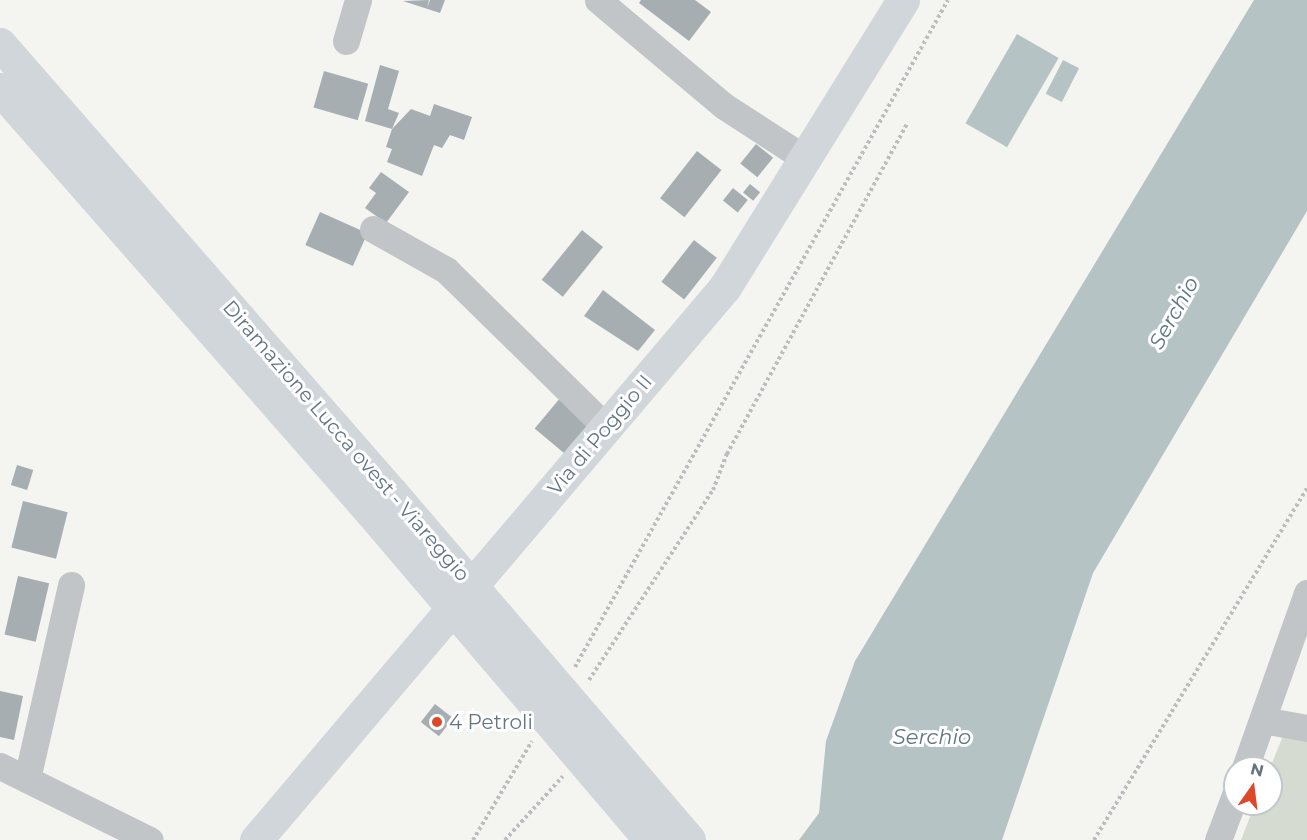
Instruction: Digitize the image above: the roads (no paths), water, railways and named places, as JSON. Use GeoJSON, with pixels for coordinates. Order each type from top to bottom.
{"type":"FeatureCollection","features":[{"type":"Feature","properties":{"kind":"main road","name":"Via di Poggio II"},"geometry":{"type":"LineString","coordinates":[[256,840],[725,287],[807,160],[903,0]]}},
{"type":"Feature","properties":{"kind":"main road","name":"Diramazione Lucca ovest - Viareggio"},"geometry":{"type":"LineString","coordinates":[[0,44],[381,502],[650,840]]}},
{"type":"Feature","properties":{"kind":"main road","name":"Diramazione Lucca ovest - Viareggio"},"geometry":{"type":"LineString","coordinates":[[0,89],[689,840]]}},
{"type":"Feature","properties":{"kind":"street"},"geometry":{"type":"LineString","coordinates":[[346,41],[358,0]]}},
{"type":"Feature","properties":{"kind":"street"},"geometry":{"type":"LineString","coordinates":[[598,0],[724,106],[807,160]]}},
{"type":"Feature","properties":{"kind":"street"},"geometry":{"type":"LineString","coordinates":[[373,229],[446,270],[606,428]]}},
{"type":"Feature","properties":{"kind":"street"},"geometry":{"type":"LineString","coordinates":[[27,779],[71,585]]}},
{"type":"Feature","properties":{"kind":"street"},"geometry":{"type":"LineString","coordinates":[[1250,756],[1307,593]]}},
{"type":"Feature","properties":{"kind":"street"},"geometry":{"type":"LineString","coordinates":[[1263,720],[1307,728]]}},
{"type":"Feature","properties":{"kind":"street"},"geometry":{"type":"LineString","coordinates":[[0,766],[150,840]]}},
{"type":"Feature","properties":{"kind":"street"},"geometry":{"type":"LineString","coordinates":[[1218,840],[1227,816]]}},
{"type":"Feature","properties":{"kind":"water","name":"Serchio"},"geometry":{"type":"Polygon","coordinates":[[[1254,0],[1307,0],[1307,211],[1093,573],[1002,840],[799,840],[819,813],[826,741],[855,661],[1254,0]]]}},
{"type":"Feature","properties":{"kind":"water"},"geometry":{"type":"Polygon","coordinates":[[[1017,34],[1059,58],[1007,147],[966,123],[1017,34]]]}},
{"type":"Feature","properties":{"kind":"water"},"geometry":{"type":"Polygon","coordinates":[[[1063,60],[1079,68],[1062,102],[1046,94],[1063,60]]]}},
{"type":"Feature","properties":{"kind":"place","name":"4 Petroli"},"geometry":{"type":"Point","coordinates":[437,722]}}]}
